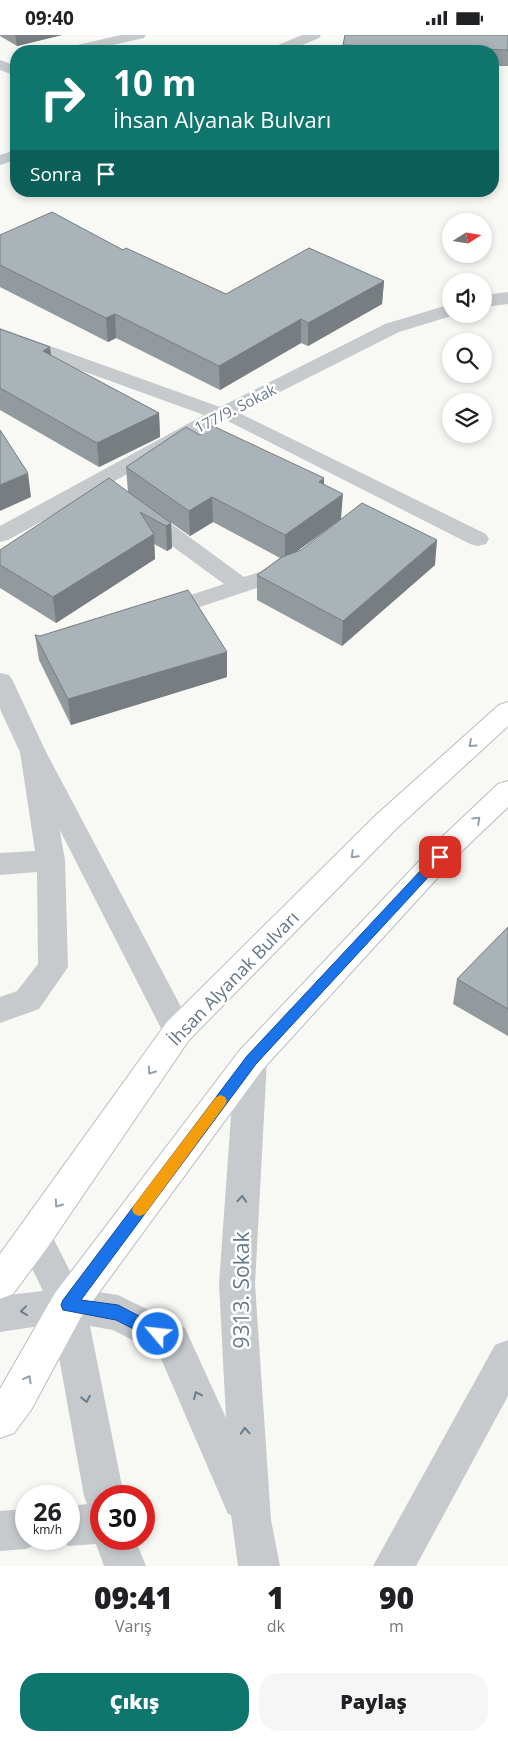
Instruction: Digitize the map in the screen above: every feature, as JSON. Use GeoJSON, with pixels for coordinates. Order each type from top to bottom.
{"type":"FeatureCollection","features":[{"type":"Feature","properties":{"kind":"main road","name":"İhsan Alyanak Bulvarı"},"geometry":{"type":"LineString","coordinates":[[0,1282],[35,1237],[178,1031],[386,822],[508,711]]}},
{"type":"Feature","properties":{"kind":"main road"},"geometry":{"type":"LineString","coordinates":[[0,1419],[18,1397],[68,1305],[252,1060],[453,843],[508,791]]}},
{"type":"Feature","properties":{"kind":"street"},"geometry":{"type":"LineString","coordinates":[[95,45],[139,35]]}},
{"type":"Feature","properties":{"kind":"street"},"geometry":{"type":"LineString","coordinates":[[290,45],[314,35]]}},
{"type":"Feature","properties":{"kind":"street"},"geometry":{"type":"LineString","coordinates":[[492,300],[508,298]]}},
{"type":"Feature","properties":{"kind":"street","name":"177/9. Sokak"},"geometry":{"type":"LineString","coordinates":[[0,535],[114,493],[223,413],[392,328],[442,313]]}},
{"type":"Feature","properties":{"kind":"street"},"geometry":{"type":"LineString","coordinates":[[0,334],[223,413]]}},
{"type":"Feature","properties":{"kind":"street"},"geometry":{"type":"LineString","coordinates":[[0,681],[32,750],[178,1031]]}},
{"type":"Feature","properties":{"kind":"street"},"geometry":{"type":"LineString","coordinates":[[0,1010],[28,999],[53,967],[51,860],[32,750]]}},
{"type":"Feature","properties":{"kind":"street"},"geometry":{"type":"LineString","coordinates":[[0,864],[51,860]]}},
{"type":"Feature","properties":{"kind":"street","name":"9313. Sokak"},"geometry":{"type":"LineString","coordinates":[[252,1060],[236,1284],[250,1520],[259,1566]]}},
{"type":"Feature","properties":{"kind":"street"},"geometry":{"type":"LineString","coordinates":[[35,1237],[68,1305],[102,1485]]}},
{"type":"Feature","properties":{"kind":"street","name":"9313. Sokak"},"geometry":{"type":"LineString","coordinates":[[0,1314],[68,1305],[118,1313],[172,1341],[209,1421],[250,1520]]}},
{"type":"Feature","properties":{"kind":"street"},"geometry":{"type":"LineString","coordinates":[[394,1566],[508,1358]]}},
{"type":"Feature","properties":{"kind":"street"},"geometry":{"type":"LineString","coordinates":[[0,1531],[15,1530]]}},
{"type":"Feature","properties":{"kind":"street"},"geometry":{"type":"LineString","coordinates":[[119,1550],[125,1566]]}},
{"type":"Feature","properties":{"kind":"lane"},"geometry":{"type":"LineString","coordinates":[[223,413],[478,539]]}},
{"type":"Feature","properties":{"kind":"lane"},"geometry":{"type":"LineString","coordinates":[[114,493],[240,585]]}},
{"type":"Feature","properties":{"kind":"lane"},"geometry":{"type":"LineString","coordinates":[[139,619],[291,569],[306,557]]}},
{"type":"Feature","properties":{"kind":"building"},"geometry":{"type":"Polygon","coordinates":[[[345,35],[508,35],[508,50],[499,50],[499,45],[343,45],[345,35]]]}},
{"type":"Feature","properties":{"kind":"building"},"geometry":{"type":"Polygon","coordinates":[[[52,212],[123,250],[126,248],[226,294],[309,248],[384,281],[308,323],[301,319],[219,366],[115,314],[106,318],[0,265],[0,235],[52,212]]]}},
{"type":"Feature","properties":{"kind":"building"},"geometry":{"type":"Polygon","coordinates":[[[0,329],[50,347],[43,351],[159,413],[97,443],[0,388],[0,329]]]}},
{"type":"Feature","properties":{"kind":"building"},"geometry":{"type":"Polygon","coordinates":[[[213,426],[324,478],[319,482],[343,494],[285,535],[212,497],[189,511],[126,467],[186,427],[200,435],[213,426]]]}},
{"type":"Feature","properties":{"kind":"building"},"geometry":{"type":"Polygon","coordinates":[[[0,430],[28,473],[0,485],[0,430]]]}},
{"type":"Feature","properties":{"kind":"building"},"geometry":{"type":"Polygon","coordinates":[[[109,478],[171,523],[166,526],[140,512],[154,534],[53,597],[0,565],[0,550],[109,478]]]}},
{"type":"Feature","properties":{"kind":"building"},"geometry":{"type":"Polygon","coordinates":[[[362,503],[437,540],[343,621],[257,575],[282,557],[301,550],[362,503]]]}},
{"type":"Feature","properties":{"kind":"building"},"geometry":{"type":"Polygon","coordinates":[[[188,590],[227,652],[68,699],[35,635],[40,636],[188,590]]]}},
{"type":"Feature","properties":{"kind":"building"},"geometry":{"type":"Polygon","coordinates":[[[508,927],[508,1009],[457,979],[508,927]]]}},
{"type":"Feature","properties":{"kind":"slow traffic"},"geometry":{"type":"LineString","coordinates":[[139,1210],[221,1101]]}},
{"type":"Feature","properties":{"kind":"route"},"geometry":{"type":"LineString","coordinates":[[158,1334],[118,1313],[68,1305],[252,1060],[440,857]]}}]}
